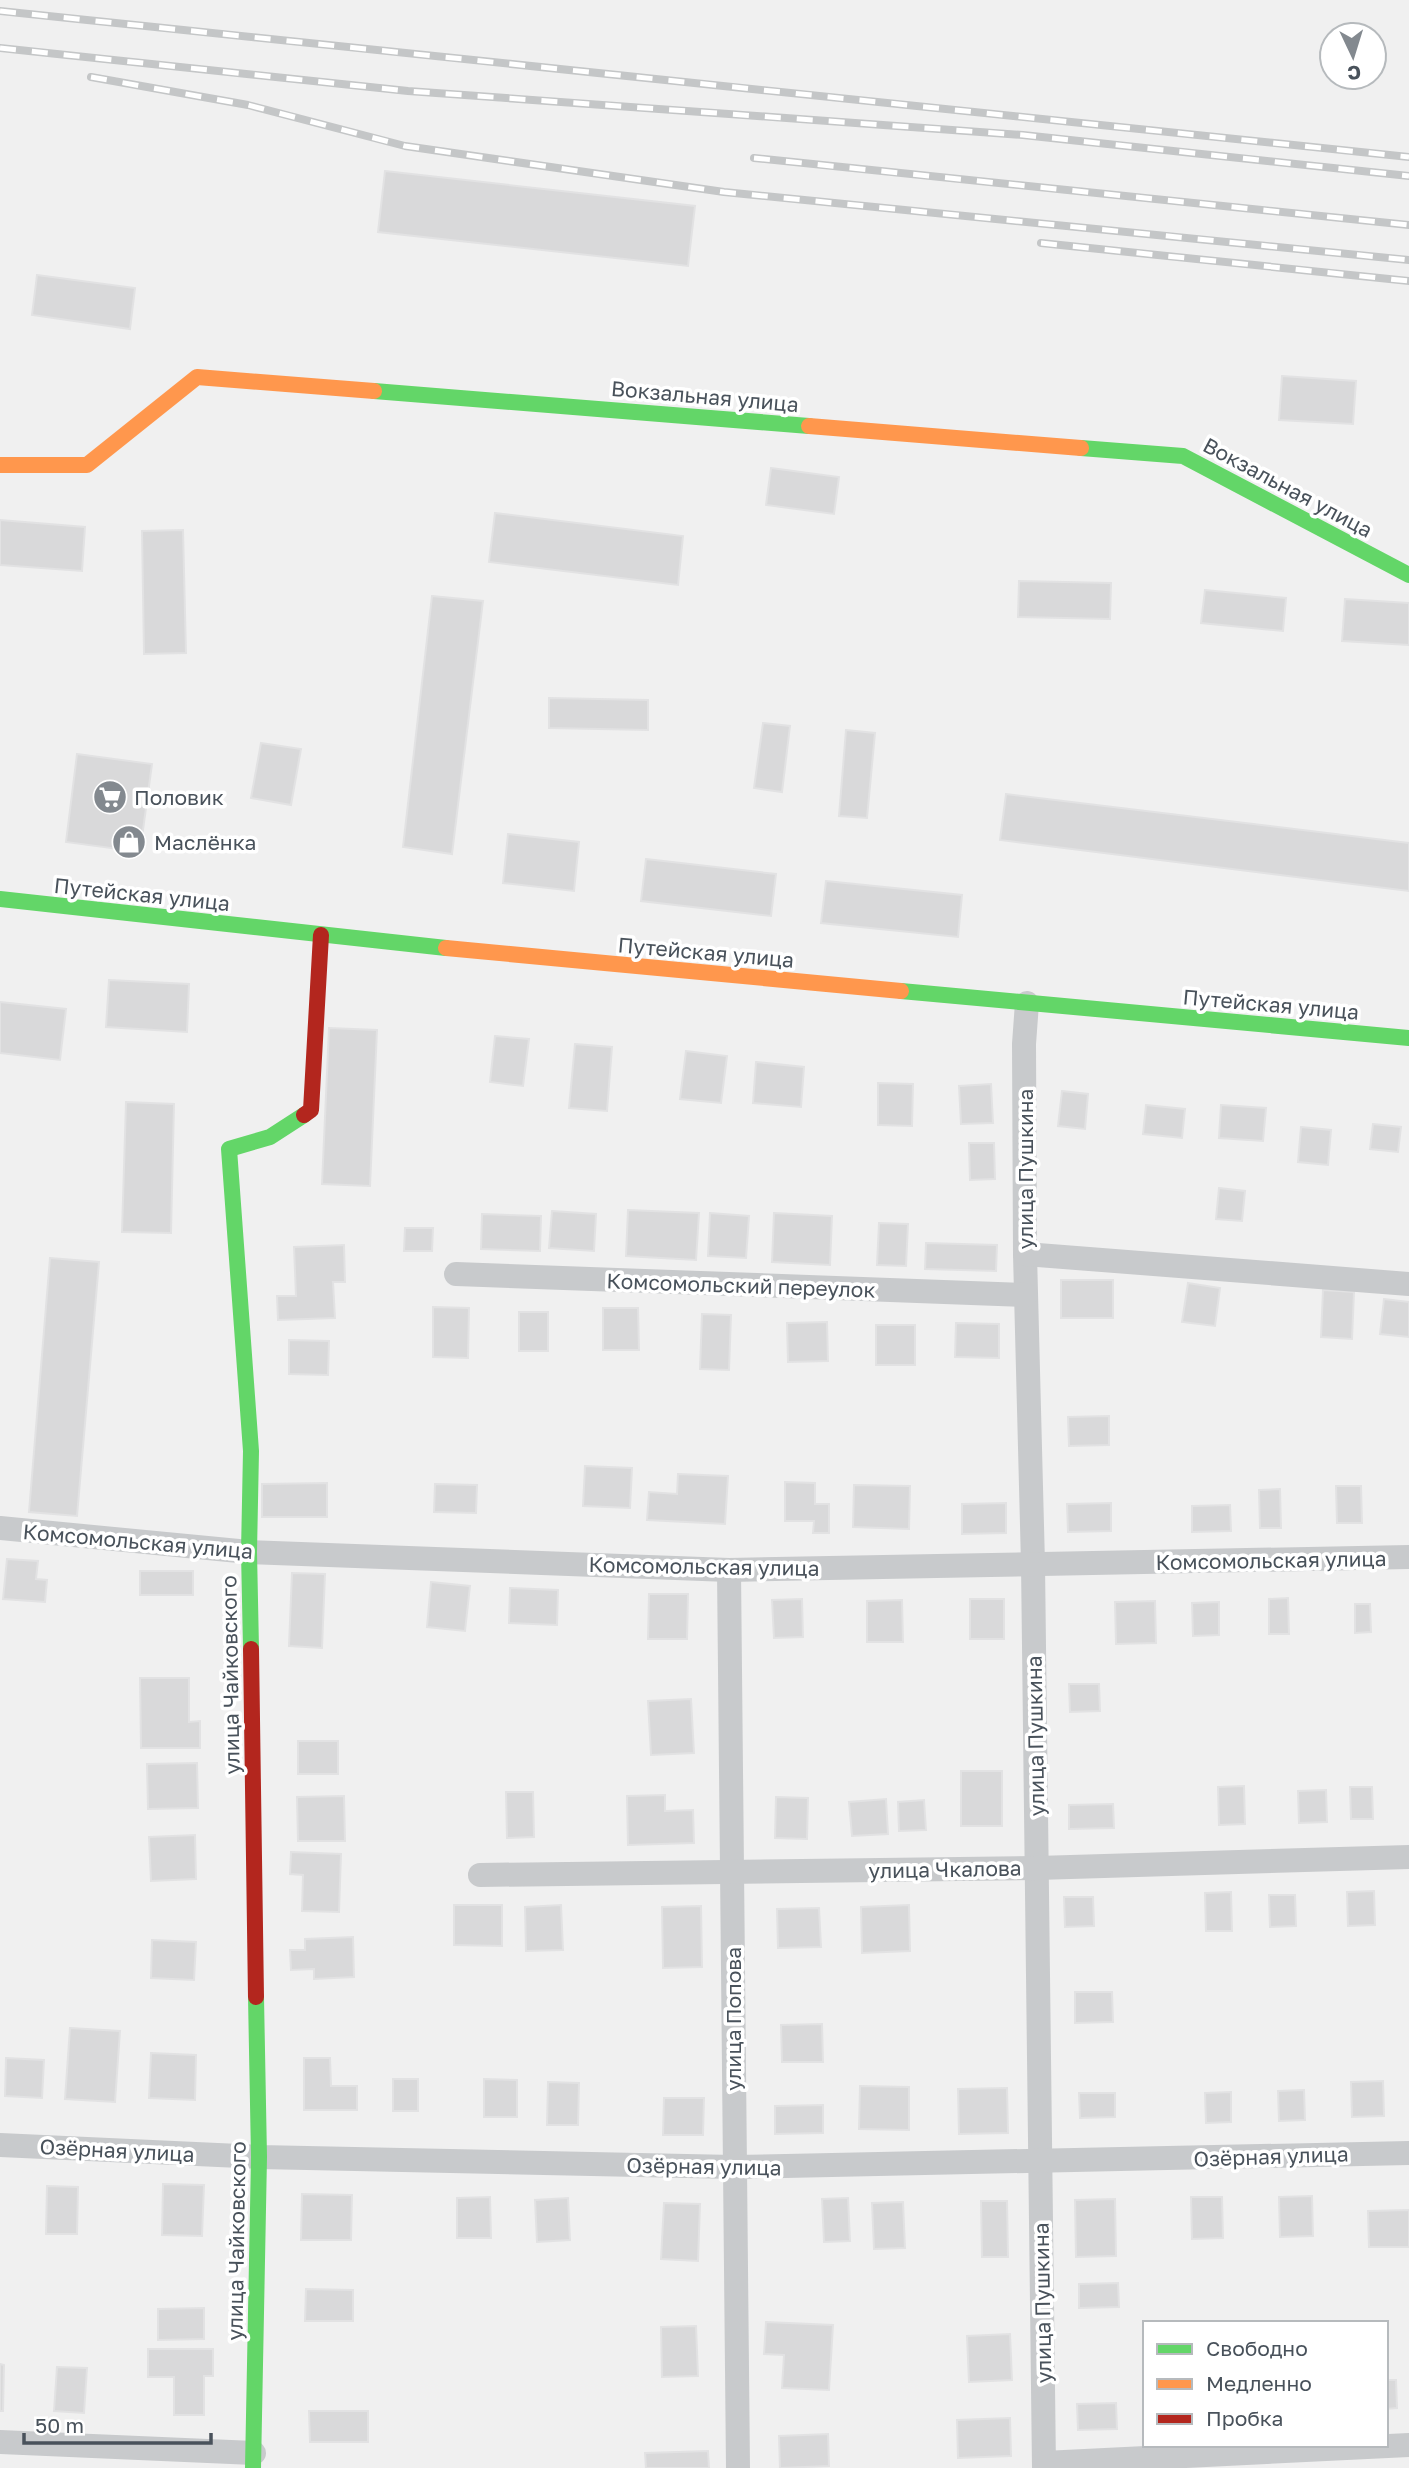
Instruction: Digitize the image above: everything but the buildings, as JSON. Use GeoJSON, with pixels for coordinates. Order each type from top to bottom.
{"type":"FeatureCollection","features":[{"type":"Feature","properties":{"kind":"street","name":"Вокзальная улица"},"geometry":{"type":"LineString","coordinates":[[0,465],[88,466],[197,377],[315,386],[1183,456],[1409,575]]}},
{"type":"Feature","properties":{"kind":"street","name":"Путейская улица"},"geometry":{"type":"LineString","coordinates":[[0,899],[471,951],[1409,1038]]}},
{"type":"Feature","properties":{"kind":"street","name":"улица Чайковского"},"geometry":{"type":"LineString","coordinates":[[253,2461],[259,2157],[249,1552],[251,1451],[229,1149],[270,1137],[312,1110],[320,935]]}},
{"type":"Feature","properties":{"kind":"street","name":"улица Пушкина"},"geometry":{"type":"LineString","coordinates":[[1027,1003],[1024,1044],[1025,1254],[1033,1564],[1044,2466]]}},
{"type":"Feature","properties":{"kind":"street"},"geometry":{"type":"LineString","coordinates":[[1025,1254],[1409,1284]]}},
{"type":"Feature","properties":{"kind":"street","name":"Комсомольский переулок"},"geometry":{"type":"LineString","coordinates":[[456,1274],[1026,1295]]}},
{"type":"Feature","properties":{"kind":"street","name":"Комсомольская улица"},"geometry":{"type":"LineString","coordinates":[[0,1528],[249,1552],[729,1570],[1409,1558]]}},
{"type":"Feature","properties":{"kind":"street","name":"улица Попова"},"geometry":{"type":"LineString","coordinates":[[729,1570],[738,2468]]}},
{"type":"Feature","properties":{"kind":"street","name":"улица Чкалова"},"geometry":{"type":"LineString","coordinates":[[480,1875],[1037,1868],[1409,1857]]}},
{"type":"Feature","properties":{"kind":"street","name":"Озёрная улица"},"geometry":{"type":"LineString","coordinates":[[0,2145],[259,2157],[734,2167],[1409,2152]]}},
{"type":"Feature","properties":{"kind":"street"},"geometry":{"type":"LineString","coordinates":[[0,2442],[253,2461]]}},
{"type":"Feature","properties":{"kind":"street"},"geometry":{"type":"LineString","coordinates":[[1388,2446],[1409,2445]]}},
{"type":"Feature","properties":{"kind":"street"},"geometry":{"type":"LineString","coordinates":[[1044,2466],[1374,2447]]}},
{"type":"Feature","properties":{"kind":"railway"},"geometry":{"type":"LineString","coordinates":[[0,11],[1409,157]]}},
{"type":"Feature","properties":{"kind":"railway"},"geometry":{"type":"LineString","coordinates":[[0,48],[408,91],[1023,135],[1409,176]]}},
{"type":"Feature","properties":{"kind":"railway"},"geometry":{"type":"LineString","coordinates":[[91,77],[248,105],[405,146],[724,192],[1409,260]]}},
{"type":"Feature","properties":{"kind":"railway"},"geometry":{"type":"LineString","coordinates":[[754,158],[1409,225]]}},
{"type":"Feature","properties":{"kind":"railway"},"geometry":{"type":"LineString","coordinates":[[1041,243],[1409,281]]}},
{"type":"Feature","properties":{"kind":"traffic: fast"},"geometry":{"type":"LineString","coordinates":[[374,391],[809,426]]}},
{"type":"Feature","properties":{"kind":"traffic: fast"},"geometry":{"type":"LineString","coordinates":[[1081,448],[1183,456],[1409,575]]}},
{"type":"Feature","properties":{"kind":"traffic: fast"},"geometry":{"type":"LineString","coordinates":[[0,899],[446,948]]}},
{"type":"Feature","properties":{"kind":"traffic: fast"},"geometry":{"type":"LineString","coordinates":[[901,991],[1409,1038]]}},
{"type":"Feature","properties":{"kind":"traffic: fast"},"geometry":{"type":"LineString","coordinates":[[251,1649],[251,1451],[229,1149],[270,1137],[304,1115]]}},
{"type":"Feature","properties":{"kind":"traffic: fast"},"geometry":{"type":"LineString","coordinates":[[253,2468],[259,2157],[256,1997]]}},
{"type":"Feature","properties":{"kind":"traffic: slow"},"geometry":{"type":"LineString","coordinates":[[0,465],[87,465],[197,377],[374,391]]}},
{"type":"Feature","properties":{"kind":"traffic: slow"},"geometry":{"type":"LineString","coordinates":[[809,426],[1081,448]]}},
{"type":"Feature","properties":{"kind":"traffic: slow"},"geometry":{"type":"LineString","coordinates":[[446,948],[901,991]]}},
{"type":"Feature","properties":{"kind":"traffic: jam"},"geometry":{"type":"LineString","coordinates":[[304,1115],[311,1110],[321,935]]}},
{"type":"Feature","properties":{"kind":"traffic: jam"},"geometry":{"type":"LineString","coordinates":[[251,1649],[256,1997]]}},
{"type":"Feature","properties":{"kind":"place","name":"Половик"},"geometry":{"type":"Point","coordinates":[110,797]}},
{"type":"Feature","properties":{"kind":"place","name":"Маслёнка"},"geometry":{"type":"Point","coordinates":[129,842]}}]}
